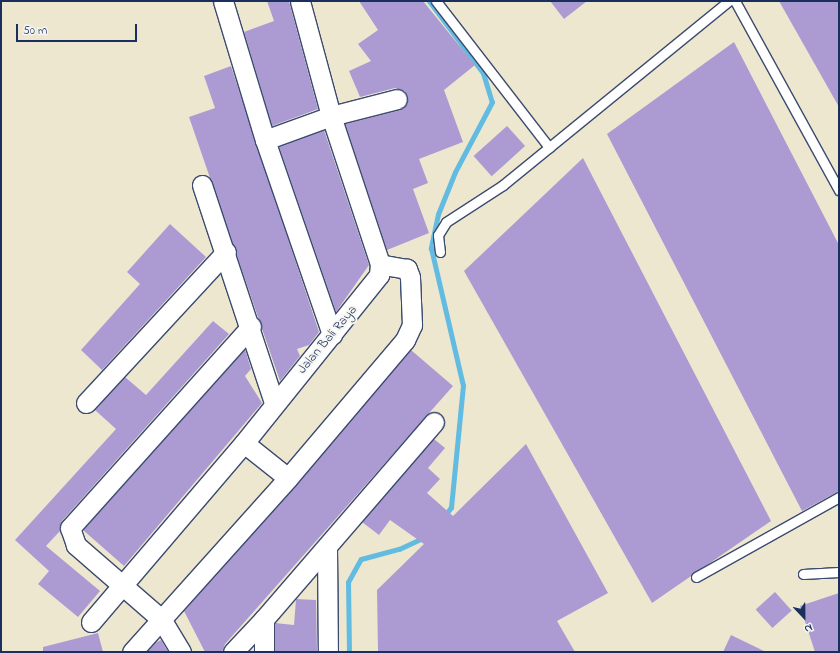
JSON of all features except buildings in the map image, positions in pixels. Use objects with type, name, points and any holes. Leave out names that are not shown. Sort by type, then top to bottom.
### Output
[{"type":"street","points":[[223,1],[265,140],[332,335]]},
{"type":"street","points":[[132,652],[288,478],[405,340],[412,325],[407,269],[380,264],[331,116],[300,1]]},
{"type":"street","points":[[265,140],[331,116],[397,99]]},
{"type":"street","points":[[202,185],[251,326],[274,402]]},
{"type":"street","points":[[86,403],[226,252]]},
{"type":"street","name":"Jalan Bali Raya","points":[[91,622],[244,443],[274,402],[372,288],[380,264]]},
{"type":"street","points":[[182,652],[161,619],[76,545],[70,528],[251,326]]},
{"type":"street","points":[[233,652],[327,547],[434,422]]},
{"type":"street","points":[[244,443],[288,478]]},
{"type":"street","points":[[327,547],[328,652]]},
{"type":"street","points":[[264,619],[264,652]]},
{"type":"lane","points":[[436,1],[549,147]]},
{"type":"lane","points":[[440,252],[438,235],[446,222],[503,185],[729,1]]},
{"type":"lane","points":[[735,1],[839,190]]},
{"type":"lane","points":[[696,577],[839,497]]},
{"type":"lane","points":[[803,574],[839,572]]},
{"type":"waterway","points":[[429,1],[483,73],[492,102],[455,172],[438,214],[431,248],[463,385],[451,507],[444,517]]},
{"type":"waterway","points":[[349,652],[348,582],[361,559],[399,549],[425,537]]}]
